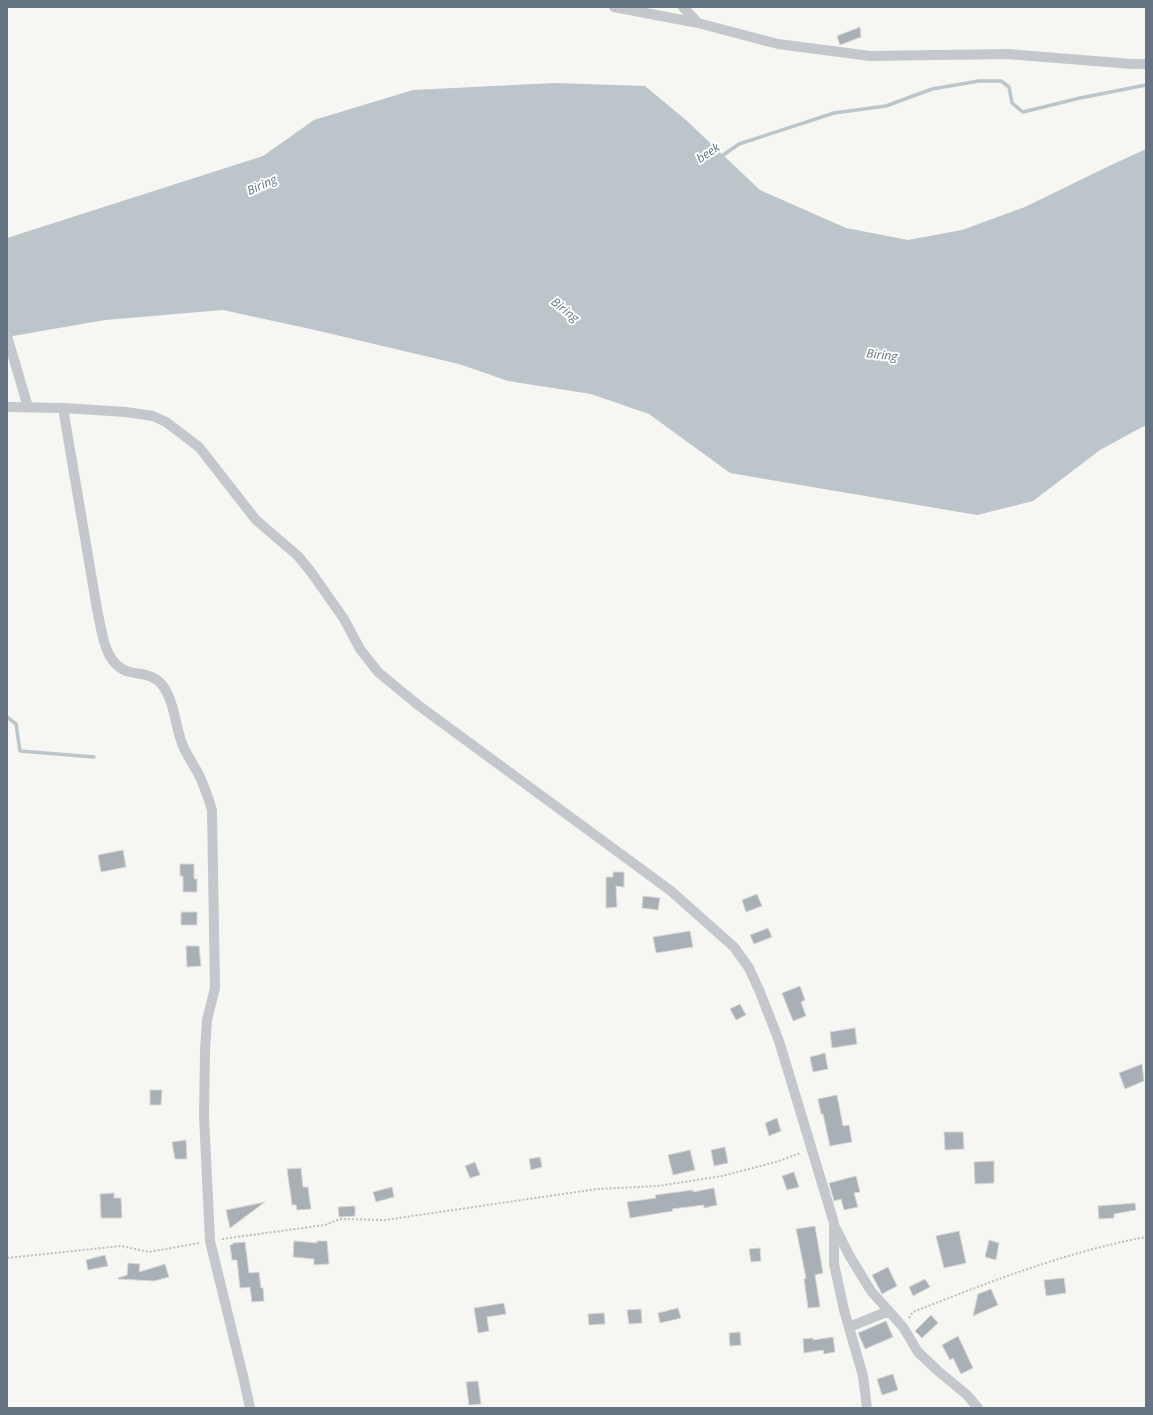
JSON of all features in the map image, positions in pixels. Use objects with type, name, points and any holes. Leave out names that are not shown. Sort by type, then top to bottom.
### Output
[{"type":"street","points":[[614,7],[698,23],[778,44],[870,56],[1007,54],[1146,64]]},
{"type":"street","points":[[683,7],[698,23]]},
{"type":"street","points":[[7,336],[28,407]]},
{"type":"street","points":[[7,407],[63,408],[126,412],[153,416],[166,422],[180,432],[199,447],[256,520],[303,561],[344,619],[360,648],[378,672],[418,705],[671,891],[734,947],[749,968],[777,1034],[834,1223],[849,1255],[872,1291],[903,1327],[918,1352],[967,1395],[978,1408]]},
{"type":"street","points":[[63,408],[97,609],[103,639],[110,658],[119,668],[157,679],[164,687],[170,700],[183,746],[198,774],[212,810],[215,988],[207,1020],[204,1051],[204,1101],[210,1241],[250,1408]]},
{"type":"street","points":[[834,1223],[834,1264],[863,1376],[867,1408]]},
{"type":"street","points":[[849,1326],[889,1311]]},
{"type":"path","points":[[7,1258],[121,1246],[149,1252],[210,1241],[325,1225],[340,1220],[385,1220],[597,1189],[658,1186],[722,1176],[776,1162],[811,1150]]},
{"type":"path","points":[[903,1327],[914,1312],[982,1285],[1074,1255],[1124,1241],[1146,1237]]},
{"type":"water","name":"Biring","points":[[555,83],[645,86],[687,121],[760,190],[846,228],[908,240],[962,230],[1025,207],[1146,149],[1146,425],[1100,450],[1033,501],[977,515],[730,473],[649,414],[591,394],[508,381],[459,364],[223,310],[105,320],[7,337],[7,238],[263,156],[314,120],[413,90]]},
{"type":"building","points":[[860,27],[861,37],[840,45],[837,36]]},
{"type":"building","points":[[123,850],[126,867],[101,872],[98,855]]},
{"type":"building","points":[[180,864],[194,864],[194,879],[197,879],[197,892],[183,892],[183,876],[180,876]]},
{"type":"building","points":[[613,872],[624,872],[624,887],[616,886],[617,907],[606,908],[606,877],[613,877]]},
{"type":"building","points":[[757,894],[762,906],[746,912],[742,900]]},
{"type":"building","points":[[643,896],[660,898],[658,910],[642,908]]},
{"type":"building","points":[[181,912],[197,912],[197,925],[181,925]]},
{"type":"building","points":[[768,928],[772,937],[754,944],[750,935]]},
{"type":"building","points":[[690,931],[693,947],[656,953],[653,937]]},
{"type":"building","points":[[186,946],[199,946],[201,966],[187,967]]},
{"type":"building","points":[[800,986],[805,1000],[801,1002],[806,1016],[793,1021],[782,993]]},
{"type":"building","points":[[740,1004],[746,1015],[736,1020],[730,1009]]},
{"type":"building","points":[[855,1028],[857,1044],[832,1048],[830,1032]]},
{"type":"building","points":[[825,1053],[828,1069],[813,1072],[810,1057]]},
{"type":"building","points":[[1142,1064],[1144,1081],[1125,1089],[1119,1073]]},
{"type":"building","points":[[150,1090],[162,1090],[161,1105],[150,1105]]},
{"type":"building","points":[[837,1095],[843,1126],[849,1125],[852,1142],[830,1146],[818,1099]]},
{"type":"building","points":[[777,1118],[781,1131],[769,1136],[765,1123]]},
{"type":"building","points":[[944,1132],[963,1132],[964,1149],[945,1150]]},
{"type":"building","points":[[186,1140],[187,1159],[175,1159],[172,1142]]},
{"type":"building","points":[[725,1147],[728,1163],[714,1166],[711,1150]]},
{"type":"building","points":[[690,1150],[695,1170],[673,1175],[668,1155]]},
{"type":"building","points":[[540,1157],[542,1167],[531,1170],[529,1159]]},
{"type":"building","points":[[994,1161],[994,1183],[975,1184],[974,1162]]},
{"type":"building","points":[[475,1162],[480,1175],[470,1178],[465,1166]]},
{"type":"building","points":[[301,1168],[303,1187],[308,1187],[311,1209],[297,1210],[296,1205],[292,1205],[287,1169]]},
{"type":"building","points":[[794,1172],[799,1187],[787,1190],[782,1176]]},
{"type":"building","points":[[856,1176],[860,1192],[854,1193],[858,1207],[844,1210],[841,1199],[834,1201],[829,1183]]},
{"type":"building","points":[[392,1187],[394,1197],[376,1202],[373,1192]]},
{"type":"building","points":[[714,1188],[717,1205],[704,1208],[704,1205],[672,1209],[673,1211],[630,1218],[627,1202],[656,1198],[655,1195],[693,1190],[693,1192]]},
{"type":"building","points":[[114,1193],[114,1198],[121,1198],[122,1218],[101,1218],[100,1194]]},
{"type":"building","points":[[265,1202],[230,1228],[226,1210]]},
{"type":"building","points":[[1135,1203],[1136,1210],[1114,1214],[1114,1218],[1099,1219],[1098,1206]]},
{"type":"building","points":[[355,1206],[355,1216],[339,1217],[338,1207]]},
{"type":"building","points":[[815,1226],[823,1273],[815,1275],[820,1307],[808,1308],[804,1279],[806,1278],[796,1229]]},
{"type":"building","points":[[959,1231],[966,1263],[944,1268],[936,1236]]},
{"type":"building","points":[[989,1240],[999,1243],[996,1260],[985,1257]]},
{"type":"building","points":[[294,1241],[317,1243],[317,1241],[327,1241],[329,1264],[314,1265],[314,1259],[293,1257]]},
{"type":"building","points":[[245,1242],[249,1273],[259,1272],[261,1288],[263,1288],[264,1301],[252,1302],[250,1287],[240,1288],[237,1260],[232,1260],[230,1245],[233,1243]]},
{"type":"building","points":[[760,1248],[761,1261],[751,1262],[749,1249]]},
{"type":"building","points":[[105,1255],[108,1266],[88,1270],[86,1260]]},
{"type":"building","points":[[128,1263],[140,1264],[139,1272],[165,1264],[169,1277],[154,1281],[118,1279],[127,1275]]},
{"type":"building","points":[[888,1267],[897,1286],[882,1294],[872,1275]]},
{"type":"building","points":[[1064,1278],[1066,1293],[1046,1296],[1044,1280]]},
{"type":"building","points":[[925,1279],[930,1287],[913,1296],[909,1287]]},
{"type":"building","points":[[991,1289],[998,1305],[973,1316],[978,1294]]},
{"type":"building","points":[[504,1303],[506,1314],[487,1317],[489,1331],[478,1333],[474,1308]]},
{"type":"building","points":[[678,1308],[681,1318],[660,1323],[658,1313]]},
{"type":"building","points":[[641,1309],[642,1323],[629,1324],[627,1310]]},
{"type":"building","points":[[604,1313],[605,1324],[589,1325],[588,1314]]},
{"type":"building","points":[[931,1315],[938,1323],[922,1338],[915,1331]]},
{"type":"building","points":[[886,1321],[893,1337],[865,1349],[858,1333]]},
{"type":"building","points":[[740,1332],[741,1345],[730,1346],[729,1333]]},
{"type":"building","points":[[958,1336],[973,1368],[961,1374],[953,1358],[950,1360],[942,1345]]},
{"type":"building","points":[[833,1337],[835,1352],[824,1354],[823,1350],[804,1353],[803,1339],[813,1338],[813,1340]]},
{"type":"building","points":[[893,1374],[898,1390],[882,1395],[877,1379]]},
{"type":"building","points":[[478,1381],[481,1404],[469,1405],[466,1382]]},
{"type":"waterway","name":"beek","points":[[719,158],[739,144],[834,113],[886,106],[932,89],[979,81],[1001,81],[1009,87],[1012,103],[1023,112],[1080,98],[1146,85]]},
{"type":"waterway","points":[[7,717],[16,724],[20,751],[94,757]]}]
